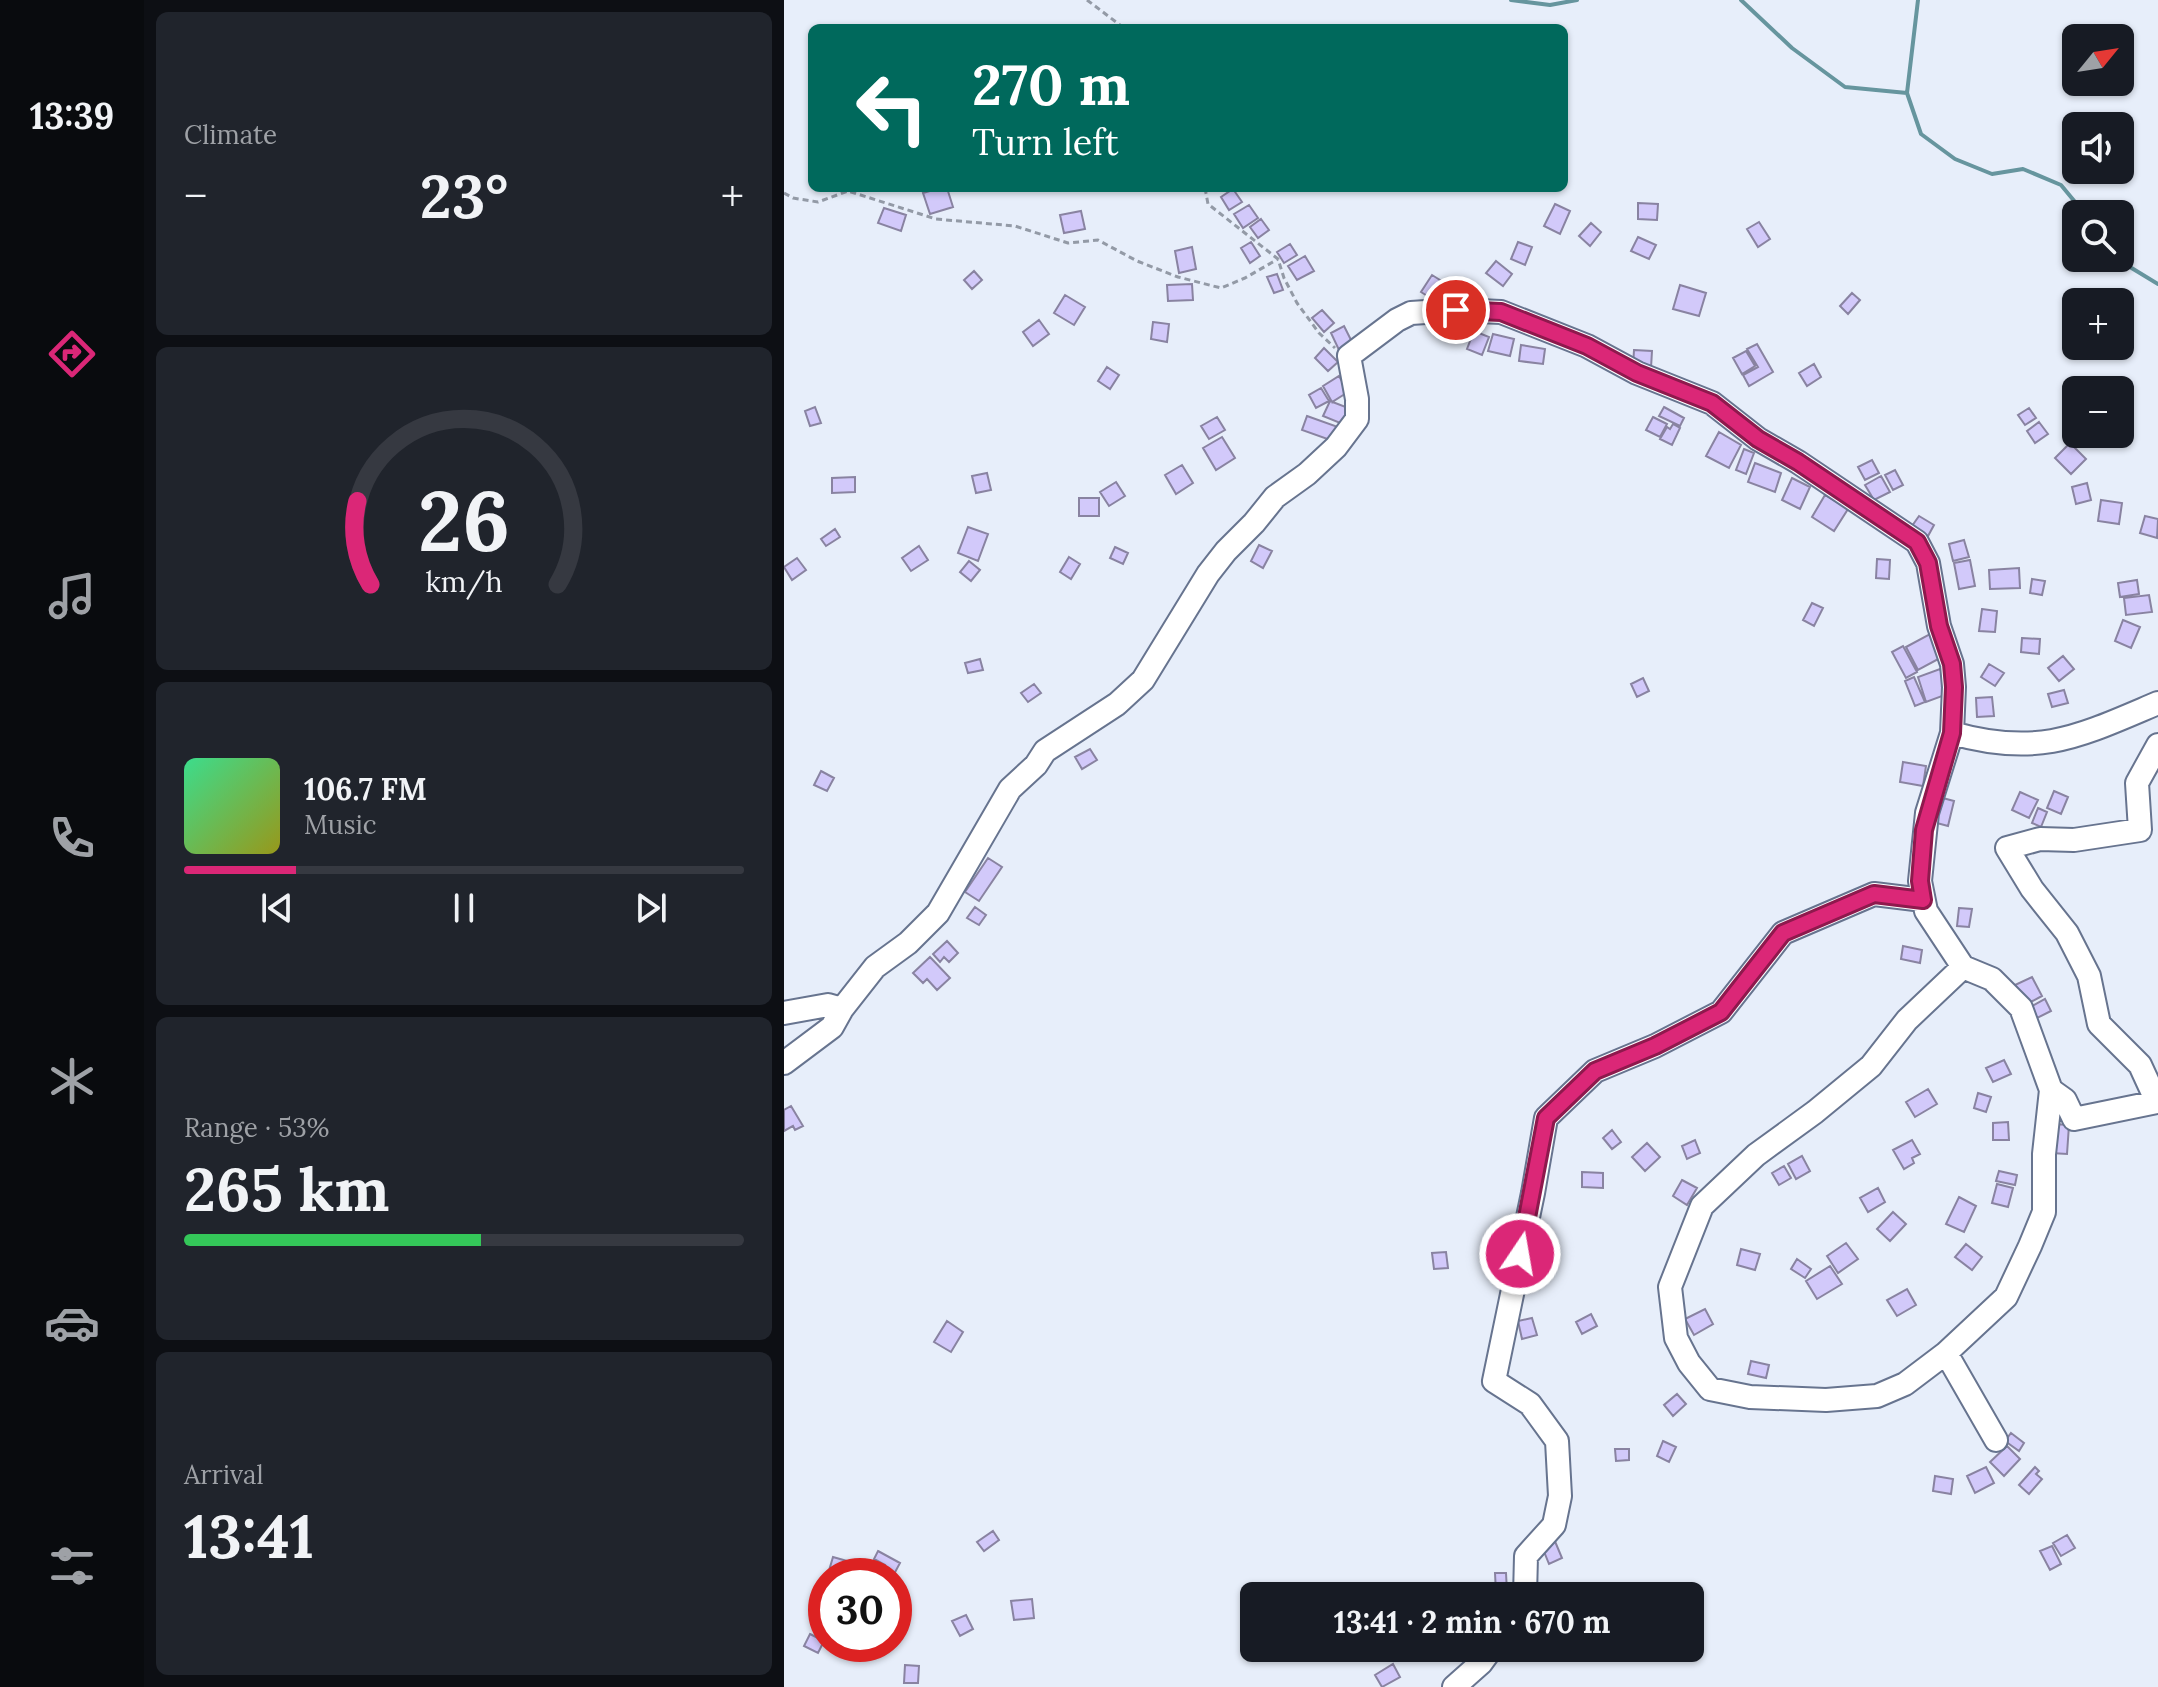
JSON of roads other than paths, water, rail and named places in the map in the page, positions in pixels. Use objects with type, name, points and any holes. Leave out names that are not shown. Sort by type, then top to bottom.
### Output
[{"type":"street","points":[[784,1063],[832,1027],[875,967],[908,943],[938,913],[1003,799],[1017,781],[1036,765],[1045,751],[1117,704],[1143,680],[1208,574],[1226,551],[1275,497],[1307,474],[1336,447],[1357,419],[1357,399],[1349,356],[1411,313],[1444,310],[1496,311],[1587,346],[1624,368],[1718,407],[1758,439],[1798,462],[1920,547],[1928,563],[1939,626],[1952,664],[1952,733],[1924,830],[1920,872],[1923,900],[1935,928],[1963,967],[1992,979],[2021,1008],[2051,1090],[2044,1154],[2044,1212],[2006,1297],[1946,1353],[1905,1384],[1877,1396],[1826,1400],[1750,1397],[1710,1389],[1689,1363],[1676,1338],[1670,1287],[1702,1206],[1756,1155],[1871,1066],[1907,1020],[1963,967]]},
{"type":"street","points":[[1952,733],[2011,743],[2044,744],[2078,737],[2158,703]]},
{"type":"street","points":[[2051,1090],[2065,1100],[2074,1119],[2157,1102],[2140,1065],[2099,1024],[2089,976],[2067,933],[2032,889],[2007,848],[2040,839],[2074,840],[2140,830],[2137,783],[2158,745]]},
{"type":"street","points":[[1525,1582],[1526,1556],[1554,1525],[1560,1496],[1557,1441],[1530,1404],[1494,1381],[1546,1118],[1595,1071],[1655,1046],[1721,1012],[1783,933],[1874,894],[1923,900]]},
{"type":"street","points":[[784,1013],[828,1005],[842,1009]]},
{"type":"street","points":[[1946,1353],[1996,1440]]},
{"type":"street","points":[[1454,1687],[1482,1662]]},
{"type":"waterway","points":[[1511,0],[1550,5],[1577,0]]},
{"type":"waterway","points":[[1741,0],[1792,48],[1845,87],[1907,93]]},
{"type":"waterway","points":[[1918,0],[1907,93],[1921,134],[1955,159],[1992,174],[2023,169],[2061,185],[2073,200]]},
{"type":"waterway","points":[[2134,269],[2158,284]]}]
